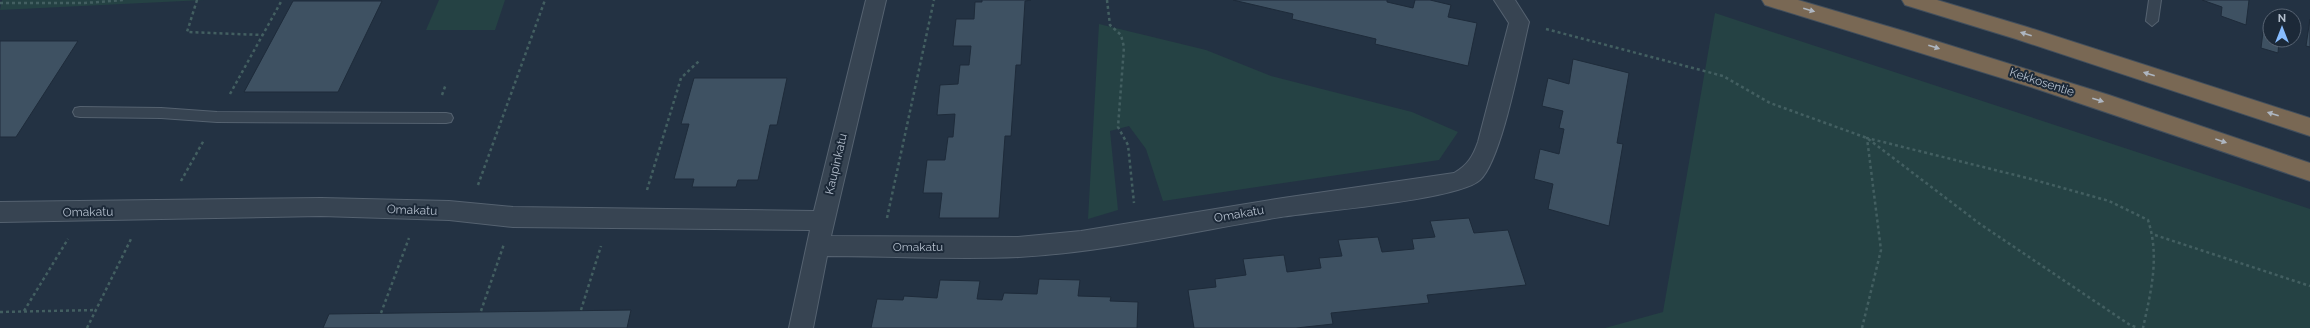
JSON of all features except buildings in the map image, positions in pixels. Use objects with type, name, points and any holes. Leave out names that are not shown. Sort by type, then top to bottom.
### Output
[{"type":"highway","name":"Kekkosentie","points":[[1772,0],[1883,31],[2065,89],[2164,121],[2310,172]]},
{"type":"highway","points":[[1912,0],[2020,32],[2310,127]]},
{"type":"street","name":"Kaupinkatu","points":[[801,328],[823,221],[876,0]]},
{"type":"street","points":[[1504,0],[1519,22]]},
{"type":"street","name":"Omakatu","points":[[818,246],[1018,247],[1081,241],[1283,207],[1458,181],[1472,174],[1481,163],[1489,142],[1519,22]]},
{"type":"street","name":"Omakatu","points":[[0,212],[84,213],[231,207],[420,209],[513,217],[823,221]]},
{"type":"lane","points":[[2152,21],[2155,0]]},
{"type":"lane","points":[[80,112],[161,113],[217,117],[446,118]]},
{"type":"path","points":[[0,3],[85,3],[124,0]]},
{"type":"path","points":[[197,0],[187,32],[262,35]]},
{"type":"path","points":[[468,212],[545,0]]},
{"type":"path","points":[[880,247],[934,0]]},
{"type":"path","points":[[1107,0],[1110,25],[1121,35],[1124,47],[1118,128],[1128,145],[1136,232]]},
{"type":"path","points":[[1519,22],[1723,76],[1770,103],[1867,138],[2031,179],[2109,201],[2148,220],[2154,235],[2156,257],[2143,328]]},
{"type":"path","points":[[646,192],[681,78],[699,61]]},
{"type":"path","points":[[1862,328],[1881,250],[1867,138]]},
{"type":"path","points":[[1867,138],[1980,224],[2130,325],[2138,328]]},
{"type":"path","points":[[381,313],[420,209]]},
{"type":"path","points":[[86,328],[146,210]]},
{"type":"path","points":[[24,311],[84,213]]},
{"type":"path","points":[[481,311],[513,217]]},
{"type":"path","points":[[581,310],[609,218]]},
{"type":"path","points":[[2154,235],[2310,286]]},
{"type":"path","points":[[0,312],[96,310]]},
{"type":"green space","points":[[2,0],[204,0],[0,10]]},
{"type":"green space","points":[[439,0],[505,0],[495,30],[426,30]]},
{"type":"green space","points":[[1715,13],[2310,209],[2310,328],[1605,328],[1663,312]]},
{"type":"green space","points":[[1099,24],[1206,50],[1271,76],[1412,112],[1458,132],[1439,160],[1163,201],[1146,149],[1129,126],[1110,131],[1118,210],[1088,219]]}]
